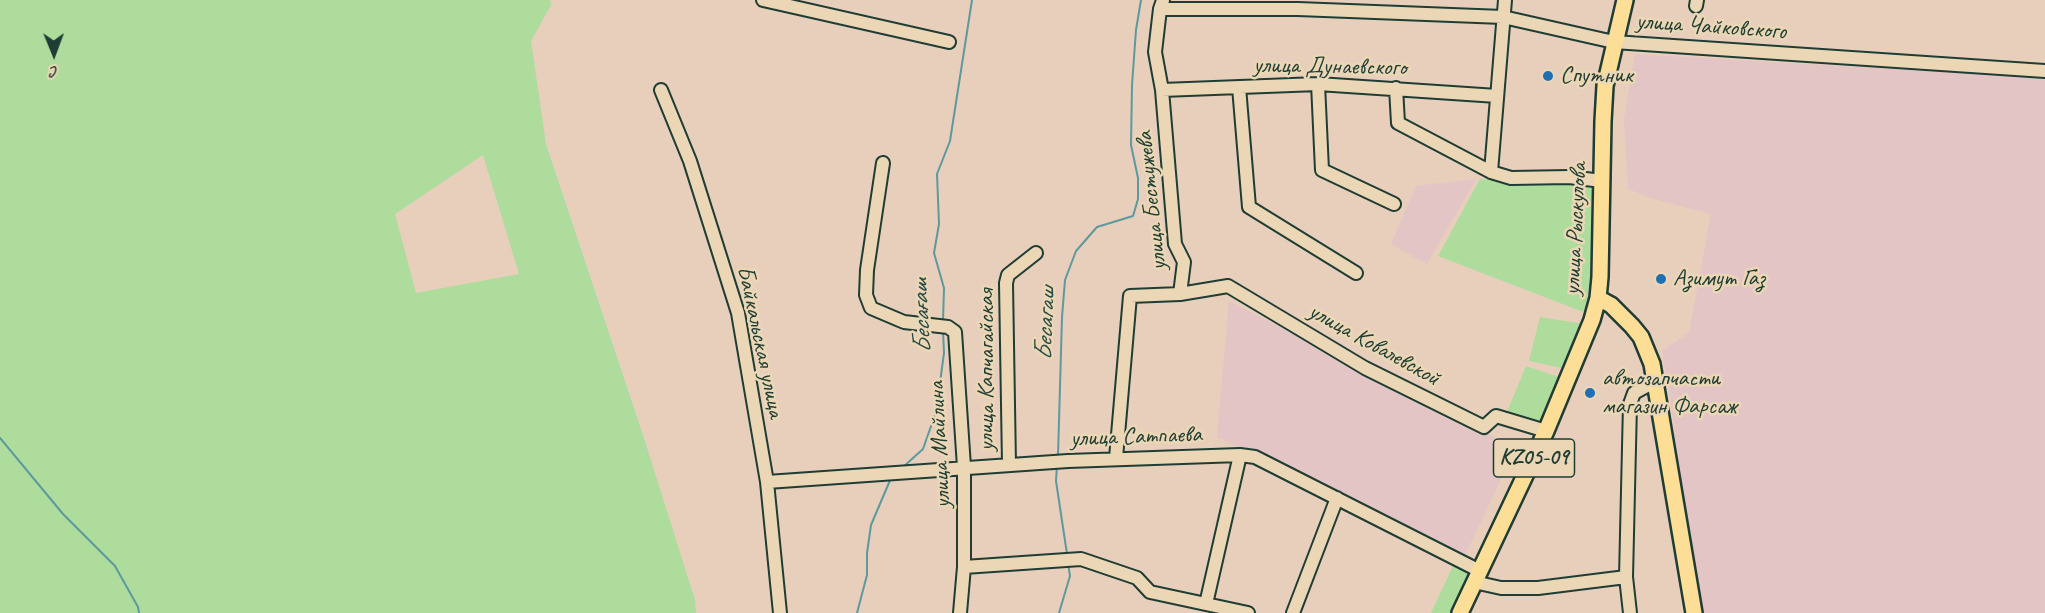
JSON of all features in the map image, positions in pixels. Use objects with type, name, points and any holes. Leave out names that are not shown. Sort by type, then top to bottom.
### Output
[{"type":"main road","name":"улица Рыскулова","points":[[1460,613],[1546,431],[1592,321],[1600,277],[1605,86],[1624,0]]},
{"type":"main road","points":[[1598,298],[1611,305],[1641,337],[1652,364],[1694,613]]},
{"type":"street","points":[[763,0],[949,42]]},
{"type":"street","points":[[1491,172],[1505,0]]},
{"type":"street","name":"улица Чайковского","points":[[1162,4],[1503,18],[1614,42],[2045,71]]},
{"type":"street","name":"улица Бестужева","points":[[1116,458],[1130,296],[1180,294],[1184,262],[1175,244],[1162,90],[1155,52],[1162,4]]},
{"type":"street","points":[[1318,84],[1322,170],[1394,204]]},
{"type":"street","name":"улица Дунаевского","points":[[1162,90],[1318,84],[1497,96]]},
{"type":"street","points":[[1239,87],[1249,207],[1356,273]]},
{"type":"street","points":[[1396,88],[1398,123],[1491,172],[1511,178],[1569,177],[1602,181]]},
{"type":"street","name":"Байкальская улица","points":[[661,90],[690,160],[738,312],[767,482],[780,613]]},
{"type":"street","name":"улица Майлина","points":[[883,163],[867,270],[866,295],[871,308],[904,322],[948,327],[955,332],[964,467],[964,567],[960,613]]},
{"type":"street","name":"улица Капчагайская","points":[[1009,465],[1006,283],[1008,275],[1036,253]]},
{"type":"street","name":"улица Ковалевской","points":[[1180,294],[1228,286],[1365,369],[1484,427],[1496,416],[1546,431]]},
{"type":"street","points":[[1630,613],[1626,577],[1630,404],[1634,393],[1654,382]]},
{"type":"street","points":[[1206,604],[1240,455]]},
{"type":"street","name":"улица Сатпаева","points":[[767,482],[878,472],[1045,462],[1240,455],[1255,457],[1337,498],[1477,577],[1501,588],[1538,588],[1626,577]]},
{"type":"street","points":[[1293,613],[1337,498]]},
{"type":"street","points":[[964,567],[1081,559],[1137,578],[1150,592],[1248,613]]},
{"type":"shaded area","points":[[1635,54],[2045,78],[2045,613],[1692,613],[1672,408],[1662,351],[1689,333],[1711,214],[1654,199],[1628,189],[1624,120]]},
{"type":"shaded area","points":[[1476,179],[1427,264],[1391,244],[1416,186]]},
{"type":"shaded area","points":[[1229,301],[1516,448],[1465,555],[1217,437]]},
{"type":"green space","points":[[0,0],[550,0],[551,5],[531,41],[546,144],[643,435],[695,600],[696,613],[0,613]],"holes":[[[483,155],[519,274],[416,293],[395,214]]]},
{"type":"green space","points":[[1480,179],[1600,186],[1586,313],[1438,256]]},
{"type":"green space","points":[[1540,317],[1585,324],[1566,369],[1529,361]]},
{"type":"green space","points":[[1526,366],[1562,378],[1541,422],[1507,412]]},
{"type":"green space","points":[[1453,566],[1470,574],[1452,613],[1431,613]]},
{"type":"waterway","name":"Бесағаш","points":[[943,321],[944,288],[934,253],[939,224],[937,174],[950,141],[972,0]]},
{"type":"waterway","name":"Бесагаш","points":[[1058,456],[1065,280],[1076,251],[1097,227],[1133,216],[1138,199],[1138,178],[1131,145],[1132,85],[1136,30],[1141,0]]},
{"type":"waterway","name":"Бесағаш","points":[[902,468],[923,449],[936,412],[944,353],[943,330]]},
{"type":"waterway","points":[[0,438],[63,514],[115,566],[138,607],[139,613]]},
{"type":"waterway","name":"Бесагаш","points":[[1057,465],[1056,481],[1067,554]]},
{"type":"waterway","name":"Бесағаш","points":[[857,613],[867,575],[871,525],[891,478]]},
{"type":"waterway","name":"Бесагаш","points":[[1059,613],[1070,576],[1068,563]]},
{"type":"place","name":"Спутник","points":[[1548,76]]},
{"type":"place","name":"Азимут Газ","points":[[1661,279]]},
{"type":"place","name":"автозапчасти магазин Фарсаж","points":[[1590,393]]}]
